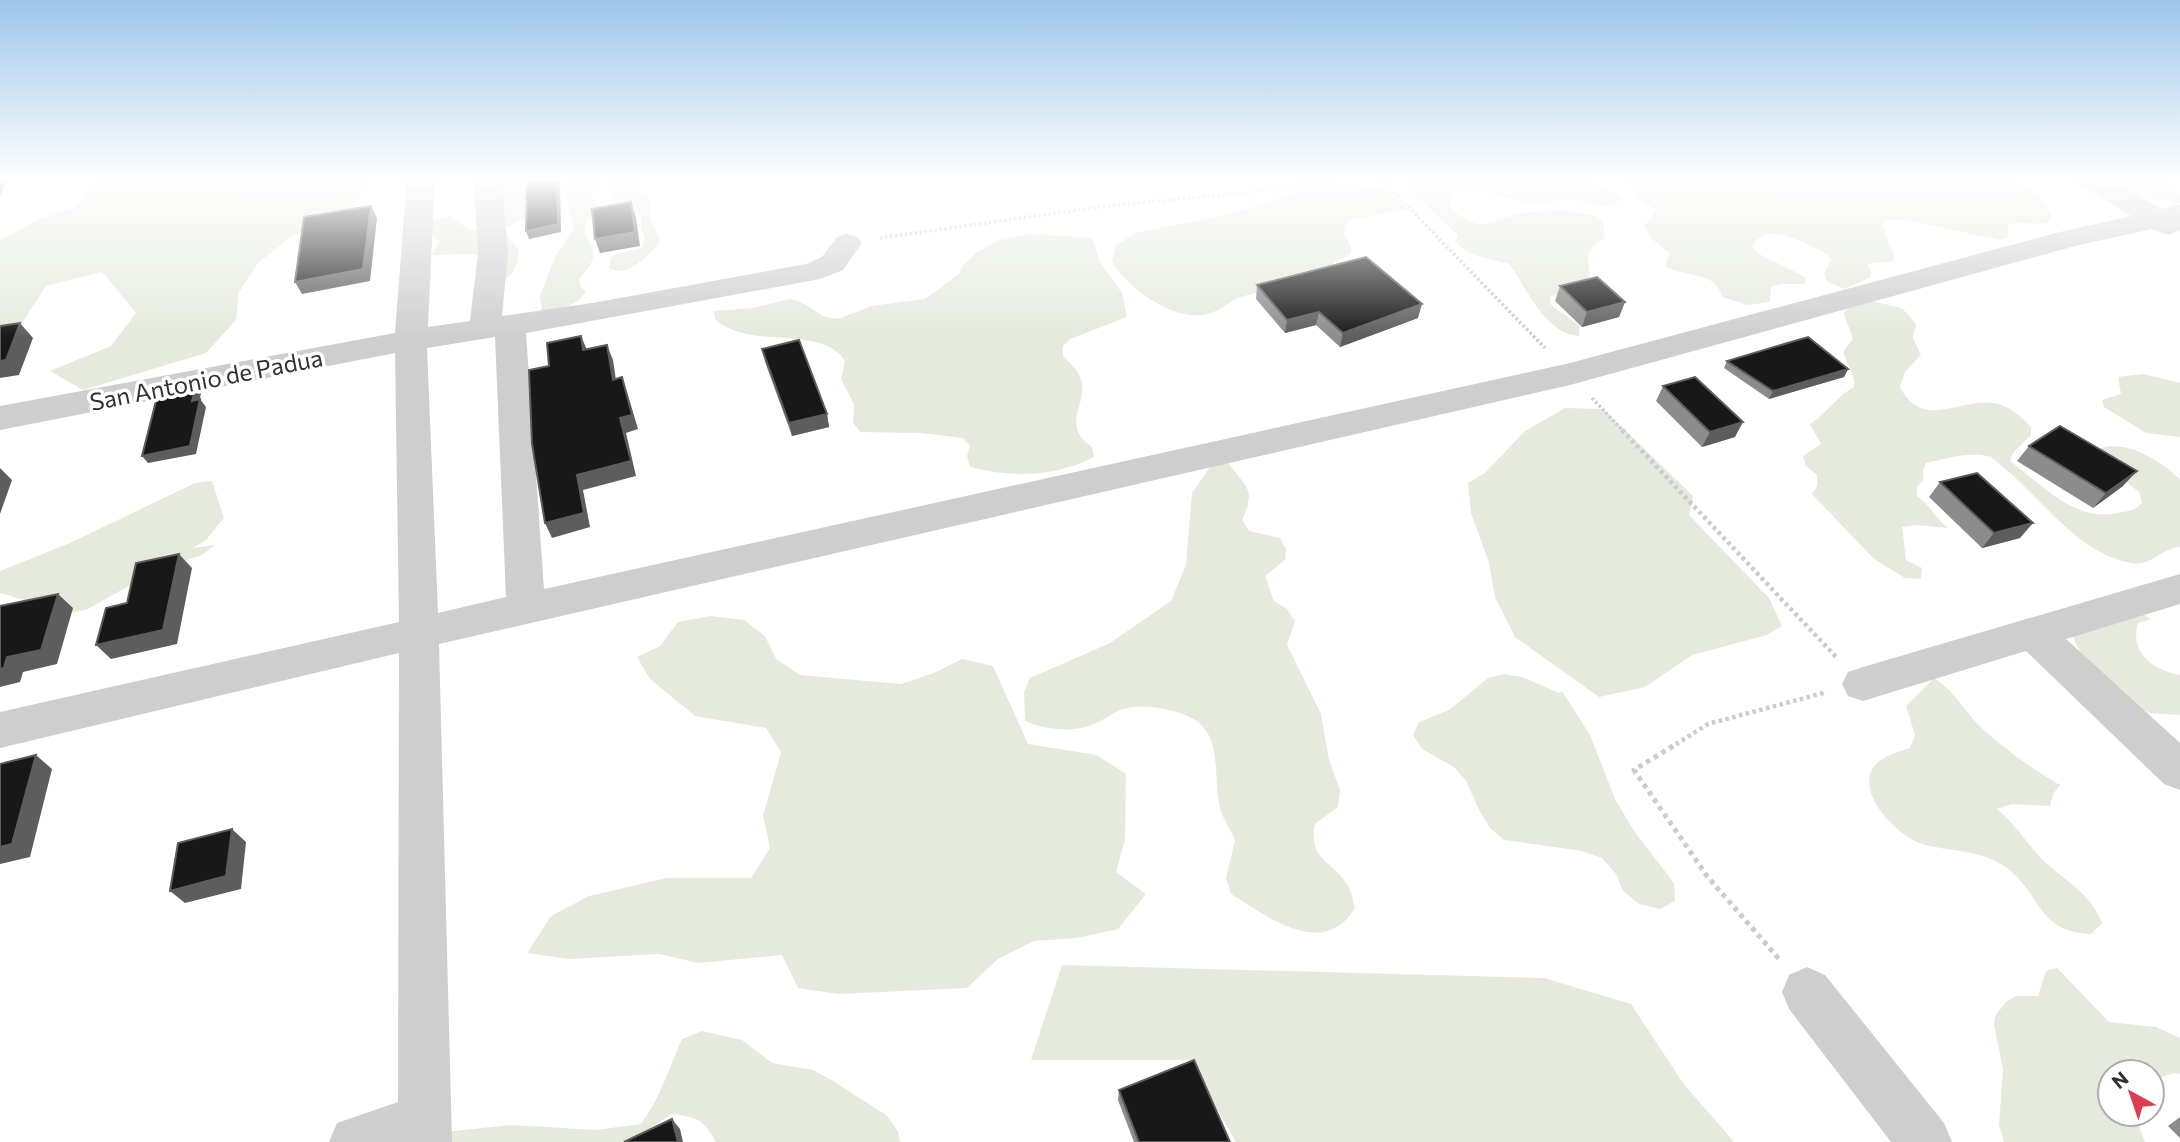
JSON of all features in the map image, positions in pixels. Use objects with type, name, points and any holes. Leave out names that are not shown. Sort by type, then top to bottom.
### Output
[{"type":"street","points":[[356,1142],[424,1131],[419,633],[411,340],[418,231]]},
{"type":"street","points":[[492,231],[497,328],[526,608]]},
{"type":"street","points":[[0,730],[526,608],[1570,374],[2070,238],[2113,231]]},
{"type":"street","name":"San Antonio de Padua","points":[[0,418],[411,340],[592,313],[809,273],[827,268],[838,260],[847,243]]},
{"type":"street","points":[[1863,684],[2180,589]]},
{"type":"street","points":[[2034,634],[2180,771]]},
{"type":"street","points":[[1807,992],[1925,1142]]},
{"type":"path","points":[[847,243],[929,231]]},
{"type":"path","points":[[1432,231],[1863,684]]},
{"type":"path","points":[[1807,992],[1707,876],[1634,770],[1708,724],[1784,702],[1863,684]]},
{"type":"shaded area","points":[[17,231],[302,231],[292,236],[258,263],[239,292],[236,320],[206,353],[83,390],[50,371],[111,346],[136,313],[102,272],[46,286],[21,324],[0,329],[0,240]]},
{"type":"shaded area","points":[[426,231],[481,231],[504,234],[519,250],[516,266],[508,278],[498,283],[480,256],[432,255],[439,241],[434,236],[425,234]]},
{"type":"shaded area","points":[[572,231],[585,231],[593,253],[588,268],[579,279],[580,286],[586,292],[572,304],[542,311],[540,296],[555,257]]},
{"type":"shaded area","points":[[642,231],[656,231],[660,240],[640,262],[623,271],[609,268],[612,256],[641,248],[645,238]]},
{"type":"shaded area","points":[[1345,231],[1351,254],[1334,262],[1332,269],[1240,297],[1211,313],[1184,314],[1141,293],[1119,272],[1112,261],[1116,246],[1135,233]]},
{"type":"shaded area","points":[[1454,231],[1604,231],[1605,237],[1589,251],[1589,283],[1550,297],[1551,305],[1579,325],[1579,336],[1566,333],[1546,318],[1509,264],[1468,251],[1456,242],[1458,235]]},
{"type":"shaded area","points":[[1647,231],[1885,231],[1895,259],[1867,265],[1871,272],[1869,278],[1844,289],[1826,281],[1824,274],[1831,261],[1827,254],[1787,236],[1766,235],[1758,239],[1752,247],[1759,254],[1805,277],[1805,284],[1780,284],[1771,287],[1770,302],[1747,305],[1722,297],[1719,288],[1707,278],[1665,266],[1670,253],[1653,240]]},
{"type":"shaded area","points":[[1959,231],[2008,231],[2008,237],[2000,240]]},
{"type":"shaded area","points":[[1032,234],[1092,238],[1100,262],[1122,293],[1127,317],[1070,339],[1063,346],[1063,356],[1077,371],[1082,386],[1077,430],[1092,447],[1094,457],[1064,469],[1033,474],[986,471],[970,467],[967,456],[970,446],[963,438],[921,433],[860,432],[853,423],[854,404],[841,379],[845,361],[834,350],[820,343],[746,334],[715,319],[714,311],[753,308],[790,299],[801,302],[825,317],[838,319],[872,306],[925,299],[959,274],[962,266],[976,253],[996,241]]},
{"type":"shaded area","points":[[1867,300],[1902,308],[1916,324],[1913,338],[1921,355],[1905,372],[1900,387],[1909,400],[1919,407],[1931,410],[1994,403],[2014,412],[2031,427],[2031,435],[2013,453],[2010,461],[2073,507],[2102,514],[2128,511],[2142,503],[2139,492],[2090,453],[2102,448],[2114,446],[2138,451],[2171,471],[2180,479],[2180,547],[2138,564],[2112,558],[2065,527],[1995,460],[1975,455],[1926,463],[1923,480],[1917,487],[1917,496],[1948,528],[1915,525],[1902,527],[1906,560],[1922,568],[1921,579],[1905,578],[1874,559],[1812,494],[1817,486],[1817,475],[1806,466],[1803,456],[1821,444],[1810,424],[1854,387],[1854,379],[1843,352],[1853,339],[1844,314],[1848,307]]},
{"type":"shaded area","points":[[2143,374],[2180,383],[2180,437],[2146,433],[2104,407],[2102,400],[2121,394],[2118,377]]},
{"type":"shaded area","points":[[1565,408],[1603,409],[1693,496],[1689,515],[1769,598],[1782,626],[1767,635],[1692,655],[1645,687],[1599,697],[1515,637],[1495,597],[1489,563],[1471,513],[1468,483],[1485,473],[1525,431]]},
{"type":"shaded area","points":[[1227,461],[1249,494],[1242,520],[1249,531],[1280,538],[1286,549],[1285,560],[1265,576],[1274,601],[1287,609],[1295,621],[1287,645],[1321,714],[1329,760],[1340,790],[1338,807],[1315,824],[1315,846],[1348,886],[1355,908],[1342,923],[1327,931],[1295,929],[1261,913],[1231,894],[1226,878],[1235,841],[1220,807],[1212,745],[1204,728],[1197,722],[1179,713],[1146,707],[1123,709],[1094,724],[1077,729],[1042,727],[1025,721],[1024,692],[1030,678],[1110,643],[1171,601],[1186,565],[1192,493],[1213,463]]},
{"type":"shaded area","points":[[212,481],[224,518],[206,540],[193,548],[215,545],[202,555],[157,570],[88,609],[70,613],[0,593],[0,571],[70,543],[195,483]]},
{"type":"shaded area","points":[[2135,609],[2151,619],[2138,623],[2136,634],[2140,651],[2152,664],[2180,675],[2180,715],[2150,713],[2130,704],[2081,654],[2068,626]]},
{"type":"shaded area","points":[[711,616],[744,620],[765,636],[776,659],[800,675],[901,684],[934,673],[962,659],[993,666],[1028,744],[1097,755],[1126,774],[1125,839],[1116,872],[1146,894],[1118,929],[1077,938],[1034,941],[998,959],[967,988],[838,994],[798,988],[782,955],[698,963],[659,954],[569,959],[527,953],[551,916],[589,896],[667,878],[751,878],[770,848],[763,816],[781,752],[766,728],[695,716],[650,679],[637,657],[660,646],[678,622]]},
{"type":"shaded area","points":[[1504,674],[1522,677],[1559,693],[1562,691],[1590,735],[1615,799],[1634,831],[1674,883],[1675,901],[1660,909],[1639,904],[1623,891],[1616,874],[1602,858],[1582,851],[1504,840],[1490,828],[1466,781],[1454,767],[1422,749],[1413,735],[1419,722],[1449,710],[1488,678]]},
{"type":"shaded area","points":[[1934,678],[1995,740],[2030,766],[2061,784],[2053,794],[2050,806],[2012,804],[1997,809],[2047,864],[2089,901],[2102,923],[2091,934],[2073,932],[2059,926],[2004,866],[1985,857],[1922,844],[1897,829],[1876,805],[1870,788],[1871,771],[1880,760],[1910,748],[1915,735],[1906,706]]},
{"type":"shaded area","points":[[1062,965],[1544,978],[1631,1004],[1683,1083],[1734,1142],[1236,1142],[1189,1060],[1031,1060]]},
{"type":"shaded area","points":[[2057,968],[2109,1022],[2156,1027],[2180,1038],[2180,1074],[2166,1076],[2166,1058],[2096,1058],[2096,1128],[2140,1128],[2145,1142],[2004,1142],[1999,1125],[2003,1069],[1994,1025],[1995,1016],[2006,1002],[2016,996],[2038,996],[2046,971]]},
{"type":"shaded area","points":[[702,1031],[742,1040],[772,1063],[813,1070],[833,1081],[886,1115],[898,1131],[900,1142],[716,1142],[698,1120],[671,1114],[631,1142],[441,1142],[445,1132],[511,1125],[596,1130],[641,1124],[659,1094],[682,1039]]},
{"type":"building","points":[[302,231],[368,231],[363,269],[295,282]]},
{"type":"building","points":[[594,231],[635,231],[635,232],[595,239]]},
{"type":"building","points":[[1366,257],[1422,304],[1343,333],[1319,312],[1287,320],[1257,285]]},
{"type":"building","points":[[1597,277],[1625,302],[1587,312],[1560,286]]},
{"type":"building","points":[[20,323],[6,360],[0,361],[0,326]]},
{"type":"building","points":[[581,336],[583,350],[607,345],[613,380],[622,377],[632,415],[620,418],[631,461],[577,475],[584,513],[545,523],[532,444],[529,370],[549,366],[547,343]]},
{"type":"building","points":[[1808,337],[1848,369],[1773,391],[1727,361]]},
{"type":"building","points":[[799,340],[827,414],[789,423],[762,349]]},
{"type":"building","points":[[1695,377],[1743,422],[1710,432],[1663,386]]},
{"type":"building","points":[[196,386],[192,401],[200,399],[190,446],[142,456],[158,393]]},
{"type":"building","points":[[2060,426],[2137,471],[2106,493],[2029,446]]},
{"type":"building","points":[[1977,473],[2033,523],[1994,533],[1940,482]]},
{"type":"building","points":[[179,554],[163,630],[96,645],[106,608],[127,603],[136,563]]},
{"type":"building","points":[[58,594],[41,650],[7,657],[4,668],[0,669],[0,606]]},
{"type":"building","points":[[36,755],[12,844],[0,847],[0,764]]},
{"type":"building","points":[[232,829],[226,876],[170,891],[178,843]]},
{"type":"building","points":[[1194,1060],[1230,1142],[1139,1142],[1119,1090]]},
{"type":"building","points":[[672,1119],[678,1142],[624,1142]]}]
